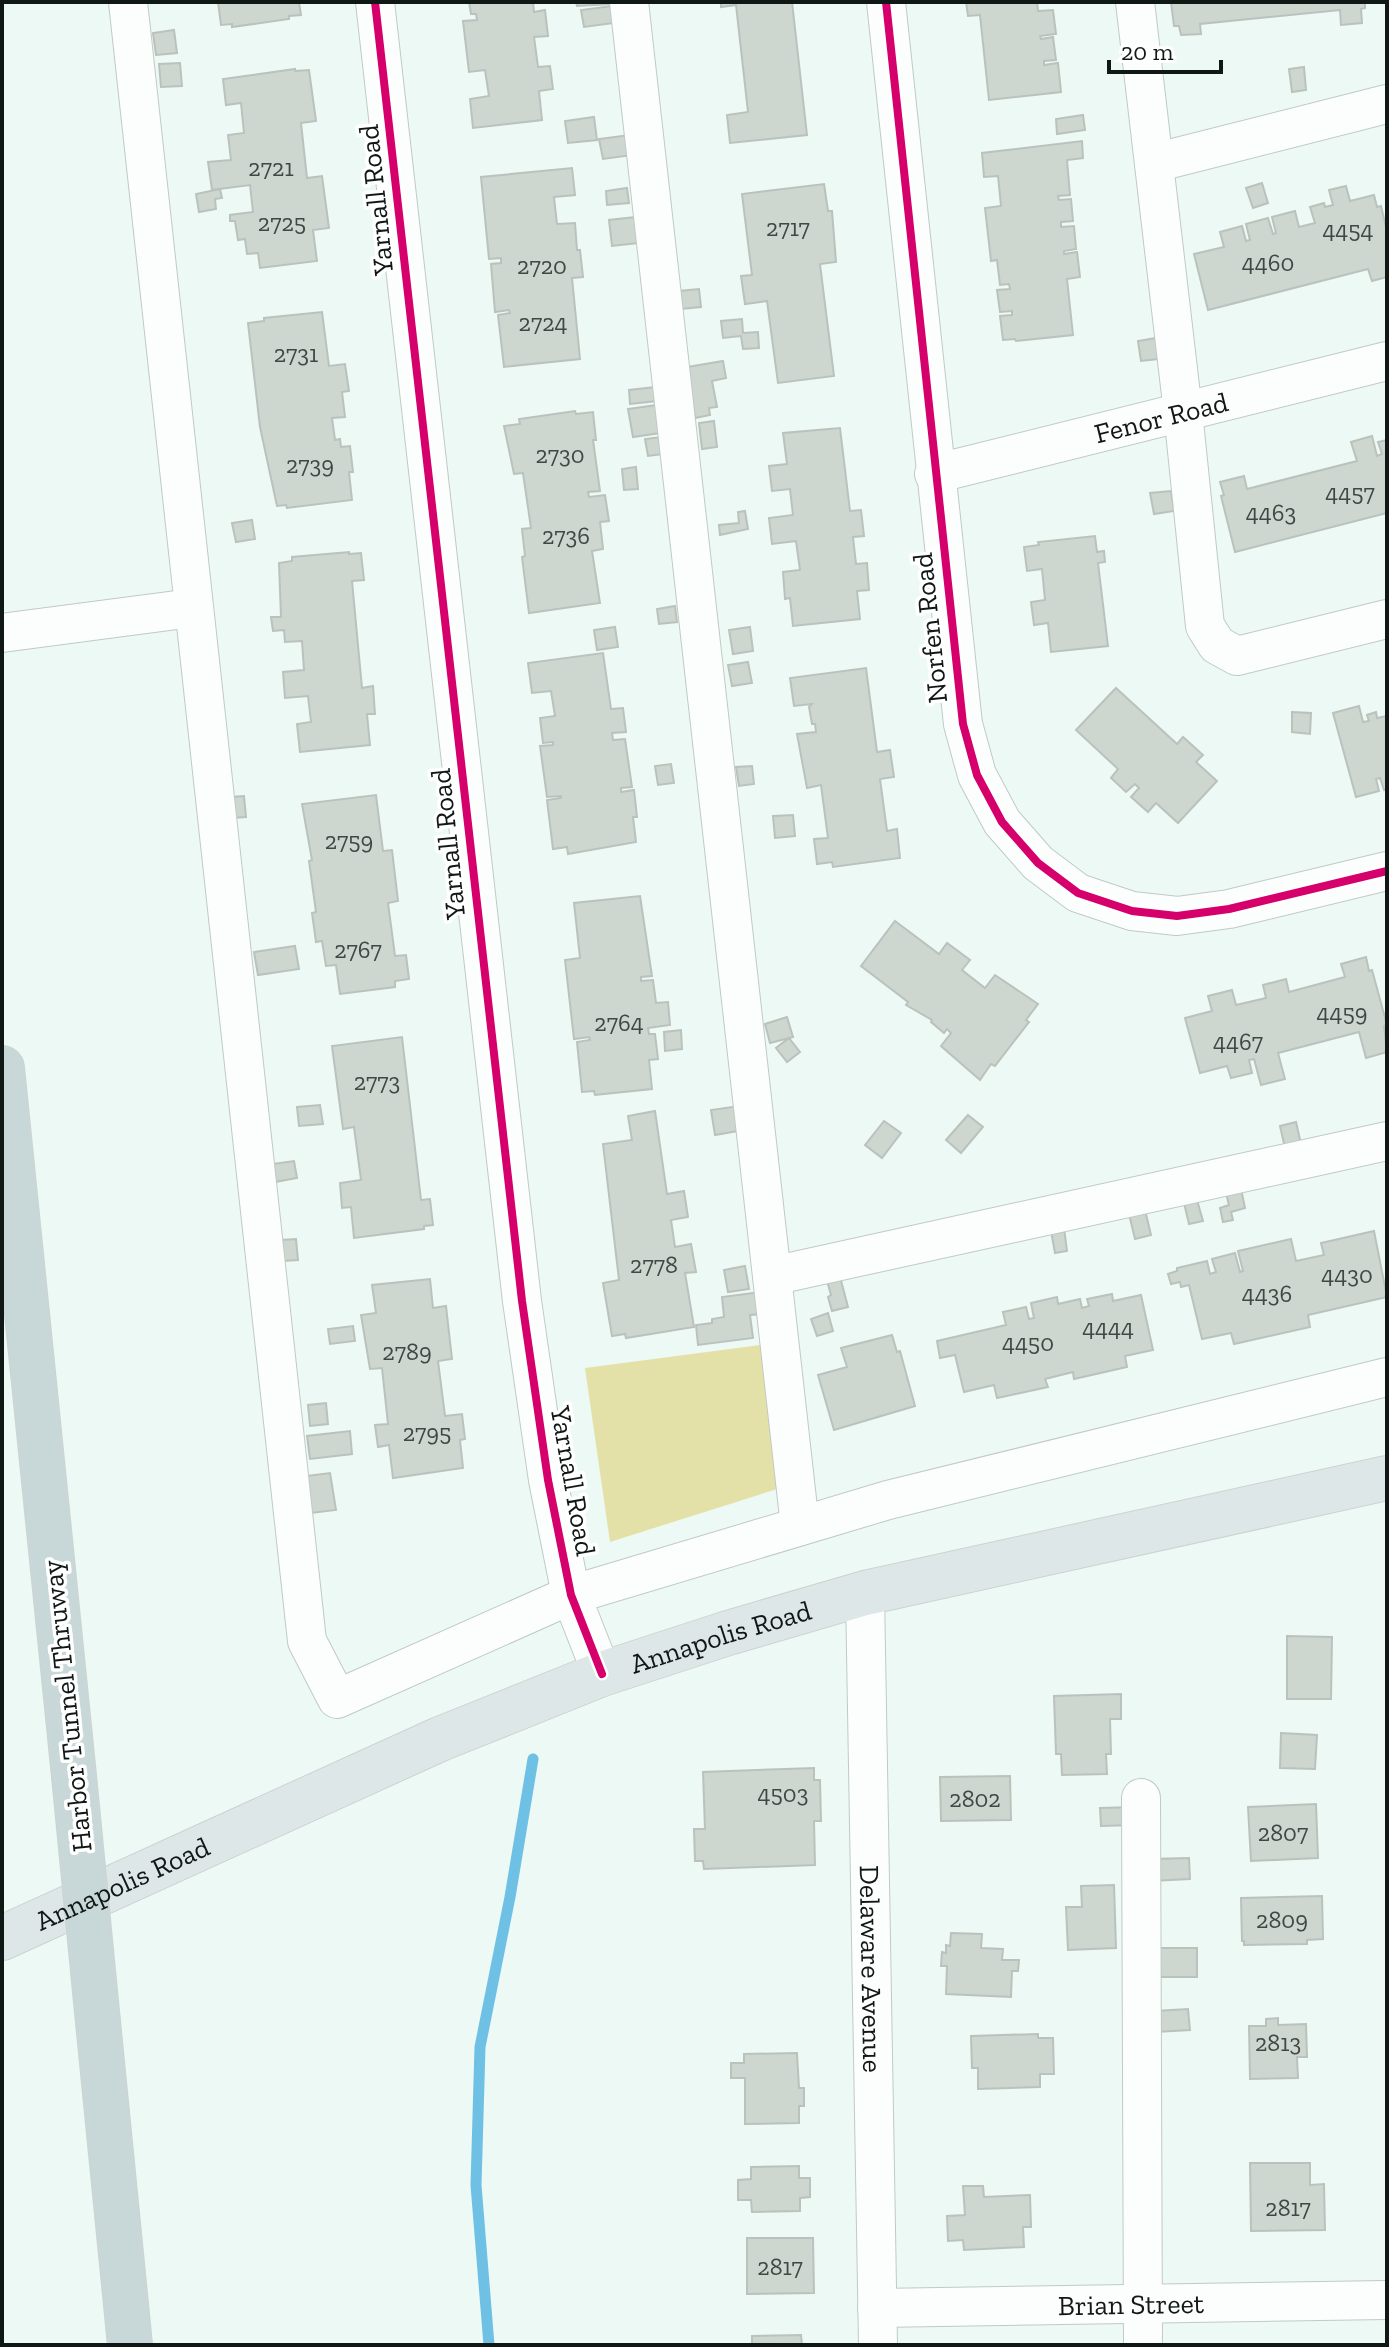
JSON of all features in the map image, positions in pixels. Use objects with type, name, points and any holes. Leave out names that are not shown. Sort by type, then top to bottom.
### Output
[{"type":"highway","name":"Harbor Tunnel Thruway","points":[[2,1068],[130,2345]]},
{"type":"main road","name":"Annapolis Road","points":[[2,1938],[440,1739],[602,1674],[865,1593],[1387,1478]]},
{"type":"street","points":[[128,2],[307,1641],[337,1699],[571,1595],[888,1500],[1387,1377]]},
{"type":"street","name":"Yarnall Road","points":[[375,2],[522,1301],[548,1480],[571,1595],[602,1674]]},
{"type":"street","points":[[629,2],[800,1526]]},
{"type":"street","name":"Norfen Road","points":[[886,2],[963,724],[977,775],[1002,822],[1038,863],[1078,893],[1132,911],[1177,916],[1229,909],[1387,871]]},
{"type":"street","points":[[1135,2],[1205,626],[1217,645],[1237,656],[1387,619]]},
{"type":"street","points":[[1154,163],[1387,104]]},
{"type":"street","name":"Fenor Road","points":[[934,474],[1387,361]]},
{"type":"street","points":[[2,633],[192,608]]},
{"type":"street","points":[[772,1276],[1387,1141]]},
{"type":"street","name":"Delaware Avenue","points":[[865,1593],[878,2345]]},
{"type":"street","points":[[1141,1798],[1143,2345]]},
{"type":"street","name":"Brian Street","points":[[877,2308],[1387,2300]]},
{"type":"shaded area","points":[[768,1344],[777,1489],[610,1542],[585,1368]]},
{"type":"building","points":[[218,2],[299,2],[301,15],[232,27],[232,24],[221,25]]},
{"type":"building","points":[[469,2],[533,2],[534,12],[545,10],[548,36],[534,37],[538,67],[550,66],[553,89],[539,91],[542,120],[473,128],[470,99],[489,96],[485,70],[469,72],[463,21],[477,20],[476,14],[471,14]]},
{"type":"building","points":[[576,2],[610,2],[611,4],[577,6]]},
{"type":"building","points":[[721,2],[792,2],[807,135],[730,143],[727,115],[748,112],[736,5],[721,7]]},
{"type":"building","points":[[966,2],[1037,2],[1038,11],[1053,10],[1056,34],[1040,36],[1041,39],[1053,37],[1056,60],[1044,61],[1044,65],[1058,63],[1061,92],[989,100],[980,15],[968,16]]},
{"type":"building","points":[[1171,2],[1365,2],[1365,8],[1361,9],[1362,23],[1341,25],[1340,10],[1200,24],[1201,34],[1181,35],[1179,26],[1174,26]]},
{"type":"building","points":[[612,6],[614,23],[584,27],[581,10]]},
{"type":"building","points":[[174,30],[177,53],[156,55],[153,33]]},
{"type":"building","points":[[180,63],[182,86],[161,87],[159,64]]},
{"type":"building","points":[[1304,67],[1306,90],[1292,92],[1289,69]]},
{"type":"building","points":[[295,69],[309,70],[316,121],[301,123],[307,178],[322,176],[329,228],[313,230],[317,261],[260,268],[258,253],[247,254],[245,239],[238,240],[235,221],[230,221],[230,215],[253,212],[250,185],[212,190],[208,162],[231,160],[228,135],[244,133],[241,103],[226,105],[223,79]]},
{"type":"building","points":[[1083,115],[1085,130],[1057,134],[1056,119]]},
{"type":"building","points":[[594,117],[597,140],[568,143],[565,121]]},
{"type":"building","points":[[629,135],[633,155],[603,159],[599,139]]},
{"type":"building","points":[[1082,141],[1083,158],[1067,160],[1070,195],[1058,196],[1059,200],[1071,199],[1073,221],[1061,222],[1061,227],[1074,226],[1076,249],[1064,251],[1064,254],[1077,252],[1080,277],[1067,279],[1073,335],[1003,340],[1000,316],[1012,315],[1012,311],[1000,312],[997,290],[1010,289],[1009,284],[1000,285],[997,260],[991,261],[985,208],[1001,206],[998,176],[984,177],[982,153]]},
{"type":"building","points":[[572,168],[575,195],[554,197],[557,224],[575,223],[577,250],[580,250],[583,277],[572,278],[580,359],[504,367],[498,315],[510,313],[509,310],[495,312],[491,264],[501,263],[501,258],[489,259],[481,177]]},
{"type":"building","points":[[1262,183],[1268,203],[1253,208],[1246,188]]},
{"type":"building","points":[[824,184],[828,211],[832,211],[836,262],[820,264],[834,376],[778,383],[767,301],[745,304],[741,276],[752,275],[742,194]]},
{"type":"building","points":[[1346,186],[1350,201],[1374,195],[1377,207],[1381,206],[1387,231],[1387,277],[1372,281],[1368,269],[1208,310],[1194,254],[1224,247],[1220,232],[1242,226],[1246,241],[1250,240],[1246,224],[1268,218],[1273,234],[1276,233],[1272,217],[1295,211],[1299,227],[1315,223],[1310,207],[1324,203],[1325,207],[1333,205],[1329,190]]},
{"type":"building","points":[[627,188],[629,203],[607,205],[606,191]]},
{"type":"building","points":[[220,189],[222,198],[215,199],[216,209],[199,212],[196,194]]},
{"type":"building","points":[[644,216],[647,242],[612,246],[609,220]]},
{"type":"building","points":[[699,289],[701,307],[681,309],[679,291]]},
{"type":"building","points":[[322,312],[329,366],[345,364],[349,391],[342,392],[345,417],[332,418],[335,440],[340,439],[341,447],[350,446],[352,500],[287,508],[286,505],[277,506],[260,427],[248,323],[264,321],[264,318]]},
{"type":"building","points":[[742,319],[743,333],[758,332],[759,348],[743,349],[741,336],[723,338],[721,321]]},
{"type":"building","points":[[1156,338],[1158,359],[1141,361],[1138,341]]},
{"type":"building","points":[[723,361],[726,378],[712,381],[717,407],[709,408],[710,415],[695,418],[687,367]]},
{"type":"building","points":[[655,387],[657,401],[630,404],[629,390]]},
{"type":"building","points":[[664,404],[668,432],[633,437],[628,409]]},
{"type":"building","points":[[575,411],[576,414],[593,412],[596,440],[593,440],[600,491],[588,492],[589,497],[605,495],[609,521],[600,522],[603,549],[592,551],[600,603],[529,613],[522,529],[531,528],[523,473],[514,474],[504,426],[520,424],[519,419]]},
{"type":"building","points":[[714,421],[717,447],[702,449],[699,423]]},
{"type":"building","points":[[840,428],[850,511],[861,510],[864,536],[853,537],[856,564],[867,563],[869,590],[857,591],[860,619],[793,626],[790,598],[785,599],[783,572],[800,570],[796,541],[772,544],[769,518],[793,515],[790,489],[772,491],[769,466],[787,464],[783,433]]},
{"type":"building","points":[[669,436],[672,453],[648,456],[645,439]]},
{"type":"building","points":[[1372,436],[1377,456],[1382,454],[1378,442],[1387,440],[1387,513],[1235,552],[1220,482],[1244,476],[1247,489],[1357,461],[1351,442]]},
{"type":"building","points":[[636,467],[638,489],[624,490],[622,469]]},
{"type":"building","points":[[1171,491],[1174,511],[1154,514],[1150,493]]},
{"type":"building","points":[[745,511],[748,529],[720,535],[719,525],[739,523],[738,512]]},
{"type":"building","points":[[252,520],[255,539],[236,542],[232,523]]},
{"type":"building","points":[[1095,536],[1097,552],[1104,551],[1105,562],[1098,563],[1108,646],[1051,652],[1048,623],[1034,625],[1031,602],[1045,600],[1042,569],[1027,571],[1024,547],[1039,545],[1038,542]]},
{"type":"building","points":[[361,553],[364,580],[352,581],[362,688],[373,686],[375,714],[367,714],[370,745],[300,752],[297,724],[311,722],[308,696],[285,698],[283,672],[304,670],[302,641],[285,642],[284,630],[273,631],[271,617],[281,617],[279,563],[292,561],[292,557]]},
{"type":"building","points":[[675,606],[677,622],[659,624],[657,609]]},
{"type":"building","points":[[615,627],[618,647],[597,650],[594,630]]},
{"type":"building","points":[[750,627],[753,651],[733,654],[729,630]]},
{"type":"building","points":[[603,653],[611,709],[623,708],[626,732],[612,733],[613,740],[625,739],[632,787],[621,788],[621,792],[634,790],[636,842],[568,854],[567,847],[553,849],[547,800],[561,796],[547,797],[540,746],[553,745],[553,742],[543,743],[540,718],[555,716],[551,691],[532,693],[528,663]]},
{"type":"building","points":[[748,662],[752,683],[732,686],[728,665]]},
{"type":"building","points":[[866,668],[877,752],[890,750],[894,777],[880,779],[887,831],[897,829],[900,858],[833,867],[832,862],[817,864],[814,839],[828,838],[821,785],[807,788],[797,734],[816,732],[815,724],[812,724],[809,707],[812,704],[794,706],[790,678]]},
{"type":"building","points":[[1116,688],[1177,744],[1183,737],[1203,755],[1196,762],[1217,781],[1178,823],[1156,803],[1148,812],[1131,797],[1139,788],[1135,784],[1126,792],[1111,778],[1118,769],[1076,730]]},
{"type":"building","points":[[1359,706],[1363,722],[1369,721],[1367,715],[1376,712],[1377,718],[1387,716],[1387,789],[1384,790],[1380,778],[1376,779],[1379,791],[1356,797],[1333,713]]},
{"type":"building","points":[[1292,712],[1311,713],[1310,734],[1292,732]]},
{"type":"building","points":[[671,764],[674,783],[658,785],[655,766]]},
{"type":"building","points":[[752,766],[754,784],[739,786],[736,767]]},
{"type":"building","points":[[376,795],[383,851],[392,850],[398,901],[388,903],[395,956],[406,955],[409,979],[395,981],[395,987],[340,994],[336,965],[326,966],[322,941],[316,942],[312,913],[316,912],[309,861],[312,860],[302,804]]},
{"type":"building","points":[[244,796],[246,817],[232,818],[230,797]]},
{"type":"building","points":[[793,815],[795,836],[775,838],[773,816]]},
{"type":"building","points":[[640,896],[652,976],[641,977],[641,981],[653,980],[656,1003],[668,1002],[670,1025],[648,1028],[649,1034],[655,1034],[658,1059],[649,1060],[652,1089],[595,1095],[594,1091],[582,1092],[577,1042],[590,1040],[589,1037],[574,1039],[565,960],[580,958],[574,903]]},
{"type":"building","points":[[895,921],[939,954],[947,943],[970,960],[962,970],[985,988],[995,975],[1038,1004],[1026,1020],[1029,1022],[995,1066],[991,1064],[980,1080],[941,1046],[951,1033],[947,1029],[944,1033],[932,1020],[906,1005],[908,1002],[861,966]]},
{"type":"building","points":[[295,946],[299,969],[258,975],[254,952]]},
{"type":"building","points":[[1366,957],[1387,1025],[1384,1026],[1387,1052],[1366,1058],[1359,1032],[1278,1053],[1285,1079],[1261,1085],[1254,1059],[1249,1060],[1252,1073],[1231,1078],[1227,1066],[1200,1073],[1185,1018],[1212,1011],[1208,996],[1232,990],[1236,1005],[1266,998],[1263,985],[1286,979],[1289,992],[1345,977],[1341,964]]},
{"type":"building","points":[[787,1017],[793,1037],[770,1043],[765,1024]]},
{"type":"building","points":[[681,1030],[682,1049],[665,1051],[664,1032]]},
{"type":"building","points":[[402,1037],[421,1200],[430,1199],[433,1225],[424,1226],[424,1229],[354,1238],[351,1207],[342,1208],[340,1183],[361,1180],[354,1127],[343,1129],[332,1046]]},
{"type":"building","points":[[789,1038],[800,1052],[787,1062],[776,1048]]},
{"type":"building","points":[[320,1105],[323,1124],[299,1126],[297,1107]]},
{"type":"building","points":[[739,1106],[744,1130],[715,1135],[711,1110]]},
{"type":"building","points":[[655,1111],[667,1194],[684,1191],[688,1217],[671,1220],[675,1247],[691,1244],[696,1272],[685,1273],[694,1327],[626,1338],[625,1334],[612,1336],[603,1283],[619,1280],[603,1144],[632,1140],[628,1116]]},
{"type":"building","points":[[968,1115],[983,1127],[961,1153],[946,1140]]},
{"type":"building","points":[[884,1121],[901,1133],[882,1158],[865,1145]]},
{"type":"building","points":[[1296,1122],[1301,1144],[1285,1148],[1280,1126]]},
{"type":"building","points":[[294,1161],[297,1178],[275,1182],[272,1164]]},
{"type":"building","points":[[1241,1189],[1245,1208],[1231,1212],[1233,1220],[1223,1222],[1220,1208],[1229,1205],[1226,1193]]},
{"type":"building","points":[[1197,1200],[1203,1221],[1189,1224],[1184,1203]]},
{"type":"building","points":[[1145,1210],[1151,1235],[1135,1239],[1129,1214]]},
{"type":"building","points":[[1064,1228],[1067,1251],[1055,1253],[1051,1231]]},
{"type":"building","points":[[1374,1231],[1387,1297],[1308,1315],[1310,1327],[1234,1344],[1231,1333],[1202,1339],[1189,1285],[1181,1287],[1180,1282],[1171,1284],[1168,1274],[1177,1271],[1177,1268],[1207,1261],[1210,1274],[1216,1272],[1212,1259],[1235,1253],[1240,1272],[1243,1271],[1238,1251],[1291,1239],[1296,1261],[1324,1255],[1321,1243]]},
{"type":"building","points":[[296,1239],[298,1260],[283,1261],[281,1240]]},
{"type":"building","points":[[745,1266],[749,1289],[728,1292],[724,1270]]},
{"type":"building","points":[[839,1273],[848,1307],[832,1311],[826,1277]]},
{"type":"building","points":[[430,1279],[433,1308],[446,1306],[452,1359],[438,1361],[445,1416],[462,1414],[465,1439],[460,1440],[463,1468],[393,1478],[389,1445],[378,1447],[375,1425],[388,1424],[382,1368],[370,1369],[361,1315],[376,1313],[372,1285]]},
{"type":"building","points":[[760,1292],[763,1314],[750,1315],[753,1338],[698,1345],[696,1325],[712,1323],[712,1319],[724,1317],[722,1297]]},
{"type":"building","points":[[1112,1294],[1113,1301],[1141,1295],[1153,1350],[1125,1356],[1127,1367],[1074,1379],[1073,1372],[1045,1379],[1048,1387],[997,1398],[994,1385],[964,1392],[955,1355],[940,1358],[937,1341],[1006,1325],[1003,1312],[1026,1307],[1029,1319],[1034,1318],[1031,1303],[1057,1297],[1058,1304],[1080,1299],[1082,1308],[1089,1306],[1087,1299]]},
{"type":"building","points":[[828,1313],[833,1331],[817,1336],[811,1319]]},
{"type":"building","points":[[353,1326],[355,1341],[330,1344],[328,1329]]},
{"type":"building","points":[[892,1335],[897,1352],[900,1351],[915,1406],[834,1430],[818,1375],[847,1367],[841,1348]]},
{"type":"building","points":[[326,1403],[328,1424],[310,1426],[308,1405]]},
{"type":"building","points":[[350,1431],[352,1454],[310,1459],[307,1436]]},
{"type":"building","points":[[330,1473],[336,1510],[311,1513],[306,1476]]},
{"type":"building","points":[[1287,1636],[1332,1637],[1331,1699],[1287,1699]]},
{"type":"building","points":[[1121,1694],[1121,1719],[1110,1719],[1111,1754],[1106,1754],[1107,1774],[1062,1775],[1061,1754],[1056,1754],[1054,1696]]},
{"type":"building","points":[[1281,1733],[1317,1735],[1315,1769],[1280,1768]]},
{"type":"building","points":[[814,1768],[814,1780],[820,1780],[821,1821],[814,1821],[815,1865],[704,1869],[703,1861],[695,1861],[694,1829],[705,1829],[703,1772]]},
{"type":"building","points":[[1010,1776],[1011,1820],[941,1821],[940,1777]]},
{"type":"building","points":[[1316,1804],[1318,1858],[1251,1861],[1248,1807]]},
{"type":"building","points":[[1135,1807],[1136,1825],[1101,1826],[1100,1808]]},
{"type":"building","points":[[1189,1858],[1190,1879],[1151,1881],[1151,1859]]},
{"type":"building","points":[[1114,1885],[1116,1948],[1068,1950],[1066,1907],[1082,1907],[1081,1886]]},
{"type":"building","points":[[1322,1896],[1323,1939],[1307,1940],[1307,1944],[1244,1945],[1241,1898]]},
{"type":"building","points":[[951,1933],[982,1934],[981,1948],[1003,1949],[1002,1960],[1019,1960],[1018,1971],[1012,1971],[1011,1997],[946,1994],[947,1966],[941,1966],[942,1952],[946,1953],[946,1945],[950,1946]]},
{"type":"building","points":[[1154,1948],[1197,1948],[1197,1977],[1155,1977]]},
{"type":"building","points":[[1188,2009],[1190,2030],[1156,2032],[1155,2011]]},
{"type":"building","points":[[1278,2018],[1278,2025],[1306,2024],[1307,2057],[1297,2057],[1298,2078],[1250,2079],[1249,2026],[1266,2026],[1266,2019]]},
{"type":"building","points":[[1038,2034],[1038,2038],[1053,2038],[1054,2074],[1040,2074],[1040,2087],[978,2089],[978,2068],[972,2068],[971,2036]]},
{"type":"building","points":[[797,2053],[799,2088],[804,2088],[804,2106],[799,2106],[799,2123],[745,2124],[745,2078],[731,2078],[731,2063],[744,2063],[744,2054]]},
{"type":"building","points":[[1250,2163],[1310,2163],[1310,2185],[1324,2184],[1325,2230],[1251,2231]]},
{"type":"building","points":[[799,2166],[799,2178],[810,2178],[810,2197],[800,2198],[800,2211],[752,2212],[751,2200],[738,2200],[738,2180],[751,2179],[751,2167]]},
{"type":"building","points":[[963,2186],[983,2186],[984,2197],[1030,2195],[1031,2227],[1023,2227],[1024,2247],[964,2250],[963,2240],[948,2241],[947,2216],[965,2215]]},
{"type":"building","points":[[747,2238],[813,2238],[814,2293],[747,2294]]},
{"type":"building","points":[[801,2335],[802,2345],[752,2345],[752,2336]]},
{"type":"waterway","points":[[489,2345],[476,2185],[480,2047],[533,1759]]},
{"type":"cycle path","points":[[375,2],[522,1301],[548,1480],[571,1595],[602,1674]]},
{"type":"cycle path","points":[[886,2],[963,724],[977,775],[1002,822],[1038,863],[1078,893],[1132,911],[1177,916],[1229,909],[1387,871]]}]
